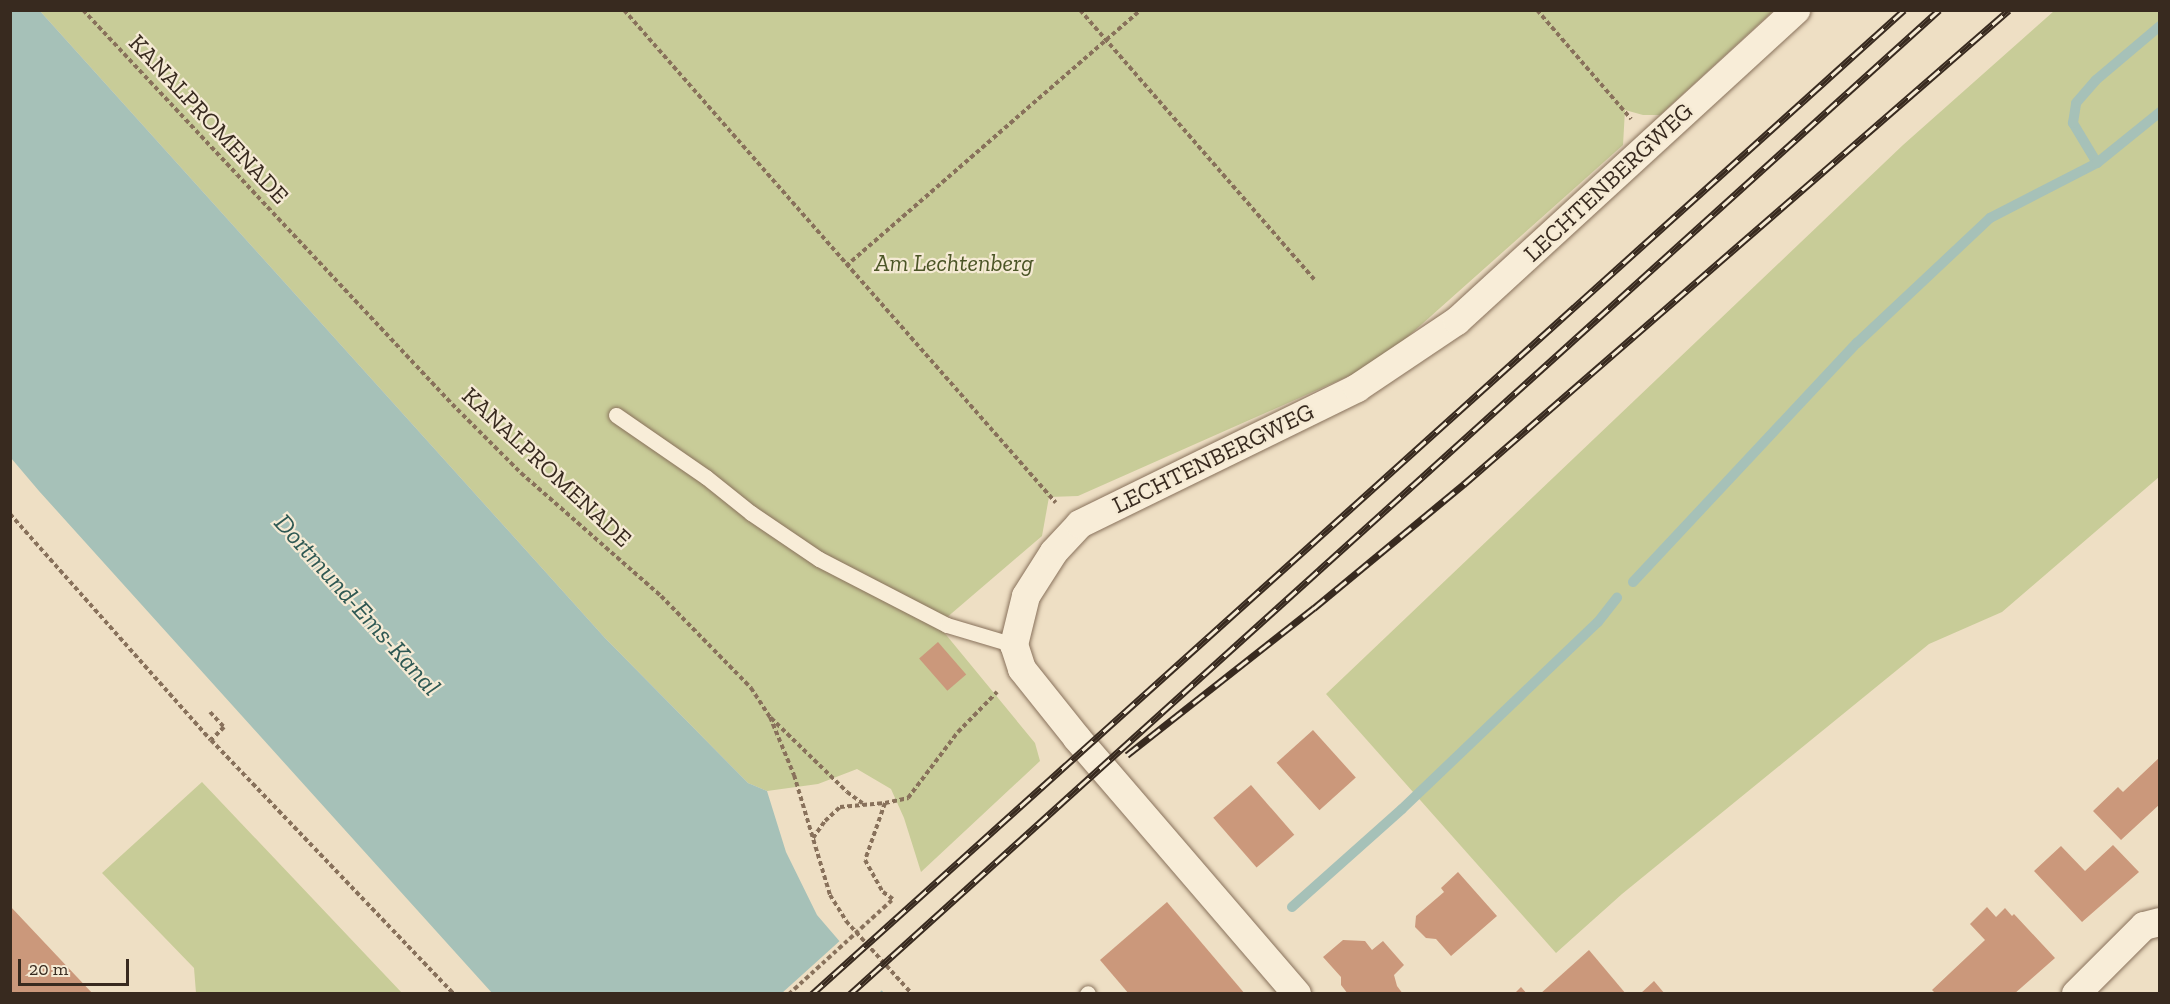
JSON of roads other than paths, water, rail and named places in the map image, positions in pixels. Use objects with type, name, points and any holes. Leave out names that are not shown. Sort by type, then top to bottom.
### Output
[{"type":"street","name":"LECHTENBERGWEG","points":[[1018,657],[1026,596],[1054,552],[1080,524],[1357,388],[1457,321],[1796,10]]},
{"type":"street","points":[[1018,657],[1077,738],[1297,993]]},
{"type":"street","points":[[2076,993],[2144,926],[2160,922]]},
{"type":"lane","points":[[616,416],[706,477],[751,513],[819,559],[947,625],[1018,657]]},
{"type":"water","name":"Dortmund-Ems-Kanal","points":[[10,11],[40,11],[605,638],[748,783],[767,791],[786,852],[817,915],[884,993],[492,993],[39,491],[11,458]]},
{"type":"waterway","points":[[2097,163],[2073,123],[2076,103],[2096,80],[2160,26]]},
{"type":"waterway","points":[[1633,582],[1857,343],[1990,218],[2097,163],[2160,112]]},
{"type":"waterway","points":[[1292,907],[1402,809],[1598,622],[1617,598]]},
{"type":"railway","points":[[812,994],[1904,10]]},
{"type":"railway","points":[[850,994],[1939,10]]},
{"type":"railway","points":[[1127,755],[1314,608],[1464,484],[2009,10]]},
{"type":"park label","name":"Am Lechtenberg","points":[[954,263]]}]
